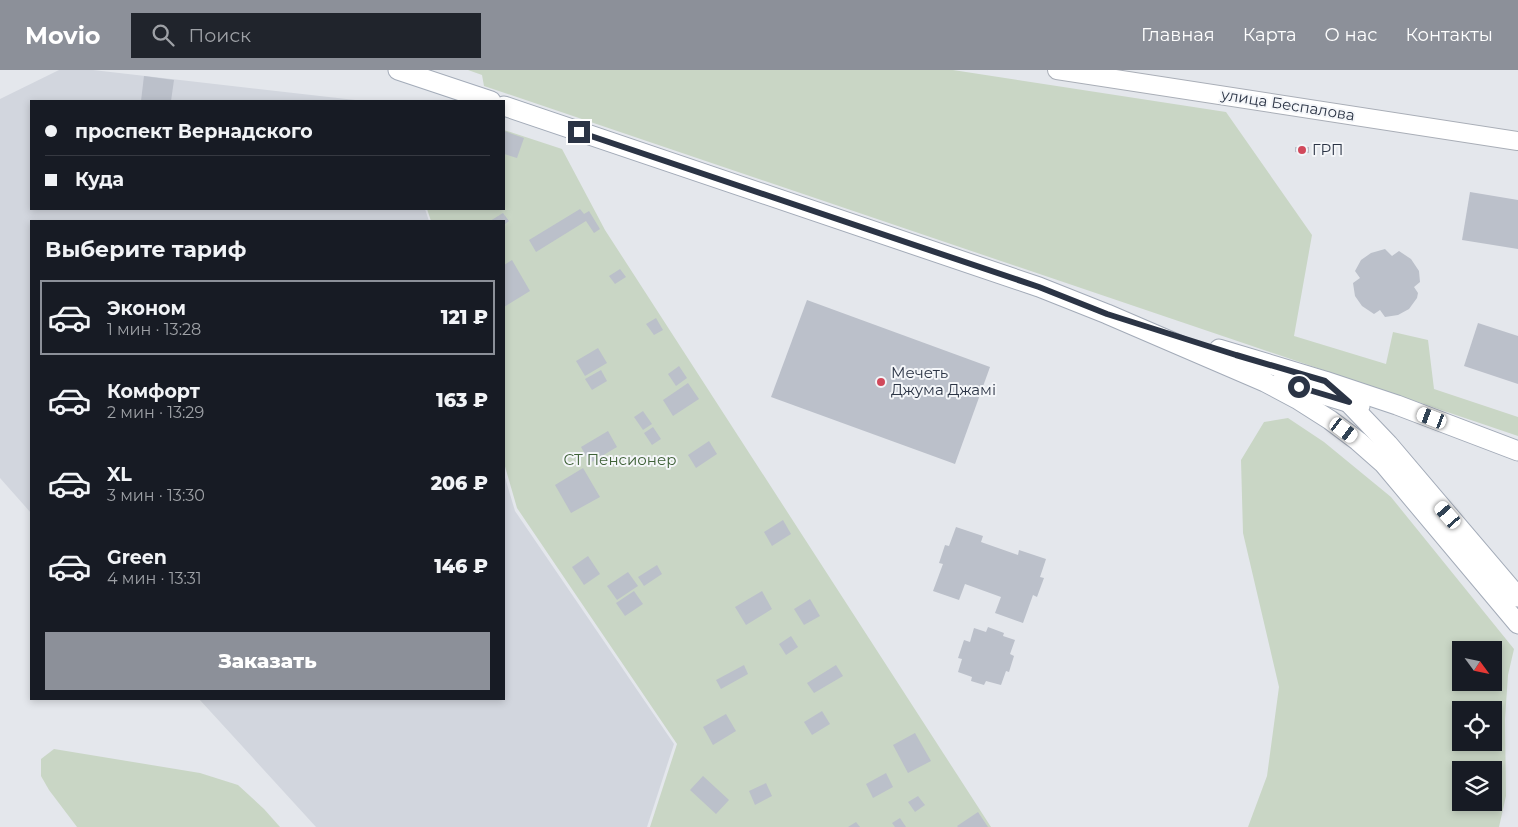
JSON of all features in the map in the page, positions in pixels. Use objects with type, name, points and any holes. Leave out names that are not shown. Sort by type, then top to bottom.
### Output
[{"type":"main road","points":[[398,70],[488,100]]},
{"type":"main road","name":"улица Беспалова","points":[[1057,70],[1518,140]]},
{"type":"main road","points":[[505,106],[1039,287],[1232,366],[1289,395],[1330,420],[1383,463],[1518,624]]},
{"type":"main road","points":[[1107,314],[1397,405],[1518,452]]},
{"type":"main road","points":[[1232,366],[1518,452]]},
{"type":"main road","points":[[1325,381],[1349,402],[1388,444],[1518,597]]},
{"type":"shaded area","points":[[59,70],[93,70],[355,100],[30,100],[30,210],[425,210],[429,220],[30,220],[30,512],[0,478],[0,99]]},
{"type":"shaded area","points":[[505,477],[515,511],[674,744],[647,827],[316,827],[200,700],[505,700]]},
{"type":"green space","points":[[468,70],[953,70],[1226,112],[1312,235],[1294,336],[1386,364],[1393,332],[1428,340],[1434,389],[1518,417],[1518,436],[484,86],[482,75]]},
{"type":"green space","name":"СТ Пенсионер","points":[[505,130],[562,149],[605,230],[991,827],[650,827],[677,744],[517,508],[505,466],[505,220],[431,220],[427,210],[505,210]]},
{"type":"green space","points":[[1288,418],[1324,442],[1391,497],[1514,649],[1508,675],[1505,719],[1506,796],[1499,827],[1248,827],[1267,776],[1279,687],[1243,533],[1241,460],[1264,422]]},
{"type":"green space","points":[[54,749],[200,773],[238,785],[280,827],[77,827],[49,790],[41,776],[41,759]]},
{"type":"building","points":[[144,76],[174,80],[171,100],[141,100]]},
{"type":"building","points":[[505,131],[524,138],[517,158],[505,154]]},
{"type":"building","name":"ГРП","points":[[1295,147],[1309,147],[1309,153],[1295,152]]},
{"type":"building","points":[[1470,192],[1518,200],[1518,249],[1462,240]]},
{"type":"building","points":[[580,209],[584,214],[589,211],[600,229],[594,233],[586,221],[536,252],[529,240]]},
{"type":"building","points":[[503,213],[509,221],[505,224],[505,220],[492,220]]},
{"type":"building","points":[[1385,249],[1392,256],[1399,251],[1411,259],[1419,271],[1420,282],[1414,287],[1418,293],[1417,298],[1409,309],[1398,315],[1385,317],[1380,310],[1374,314],[1362,306],[1355,296],[1353,283],[1360,278],[1355,271],[1361,260],[1371,253]]},
{"type":"building","points":[[512,260],[530,291],[505,306],[505,264]]},
{"type":"building","points":[[620,269],[626,277],[615,284],[609,276]]},
{"type":"building","name":"Мечеть Джума Джамі","points":[[807,300],[990,367],[955,464],[771,397]]},
{"type":"building","points":[[656,318],[663,330],[654,335],[646,324]]},
{"type":"building","points":[[1478,323],[1518,336],[1518,384],[1464,366]]},
{"type":"building","points":[[598,348],[607,363],[585,376],[576,361]]},
{"type":"building","points":[[679,366],[687,378],[676,386],[668,374]]},
{"type":"building","points":[[601,370],[607,381],[592,390],[585,379]]},
{"type":"building","points":[[688,383],[699,399],[673,416],[663,400]]},
{"type":"building","points":[[643,411],[652,424],[643,430],[634,417]]},
{"type":"building","points":[[653,427],[661,439],[652,445],[644,433]]},
{"type":"building","points":[[608,431],[617,447],[590,463],[581,447]]},
{"type":"building","points":[[709,441],[717,454],[696,468],[688,455]]},
{"type":"building","points":[[583,468],[600,497],[571,513],[555,485]]},
{"type":"building","points":[[783,520],[791,534],[772,546],[764,532]]},
{"type":"building","points":[[956,527],[983,536],[981,542],[1018,555],[1019,550],[1046,559],[1040,577],[1044,578],[1037,597],[1033,595],[1023,623],[995,613],[1001,597],[965,584],[959,600],[933,591],[943,564],[939,563],[945,545],[949,546]]},
{"type":"building","points":[[588,556],[600,574],[584,585],[572,567]]},
{"type":"building","points":[[657,565],[662,574],[644,586],[638,577]]},
{"type":"building","points":[[628,572],[638,586],[617,600],[607,586]]},
{"type":"building","points":[[634,591],[643,604],[625,616],[616,603]]},
{"type":"building","points":[[762,591],[772,609],[746,625],[735,607]]},
{"type":"building","points":[[810,599],[820,616],[804,625],[794,609]]},
{"type":"building","points":[[988,627],[1004,633],[1003,636],[1015,640],[1010,654],[1014,656],[1009,672],[1006,671],[1001,685],[986,681],[984,685],[971,681],[972,677],[958,672],[962,659],[958,658],[964,640],[970,642],[974,628],[986,632]]},
{"type":"building","points":[[791,636],[798,647],[786,655],[779,644]]},
{"type":"building","points":[[744,665],[748,674],[721,689],[716,680]]},
{"type":"building","points":[[836,665],[843,676],[814,693],[807,683]]},
{"type":"building","points":[[822,711],[830,724],[812,735],[804,722]]},
{"type":"building","points":[[726,714],[736,731],[713,745],[703,727]]},
{"type":"building","points":[[915,733],[931,761],[908,773],[893,745]]},
{"type":"building","points":[[886,773],[893,787],[873,798],[866,784]]},
{"type":"building","points":[[703,776],[729,800],[716,814],[690,790]]},
{"type":"building","points":[[766,783],[772,796],[755,805],[749,791]]},
{"type":"building","points":[[918,796],[925,805],[915,812],[908,802]]},
{"type":"building","points":[[978,812],[988,827],[957,826]]},
{"type":"building","points":[[900,818],[906,827],[895,827],[892,823]]},
{"type":"building","points":[[856,822],[860,827],[848,827]]},
{"type":"place","name":"ГРП","points":[[1302,150]]},
{"type":"place","name":"Мечеть Джума Джамі","points":[[881,382]]},
{"type":"route","points":[[579,132],[1039,287],[1107,314],[1325,381],[1349,402],[1299,387]]}]
